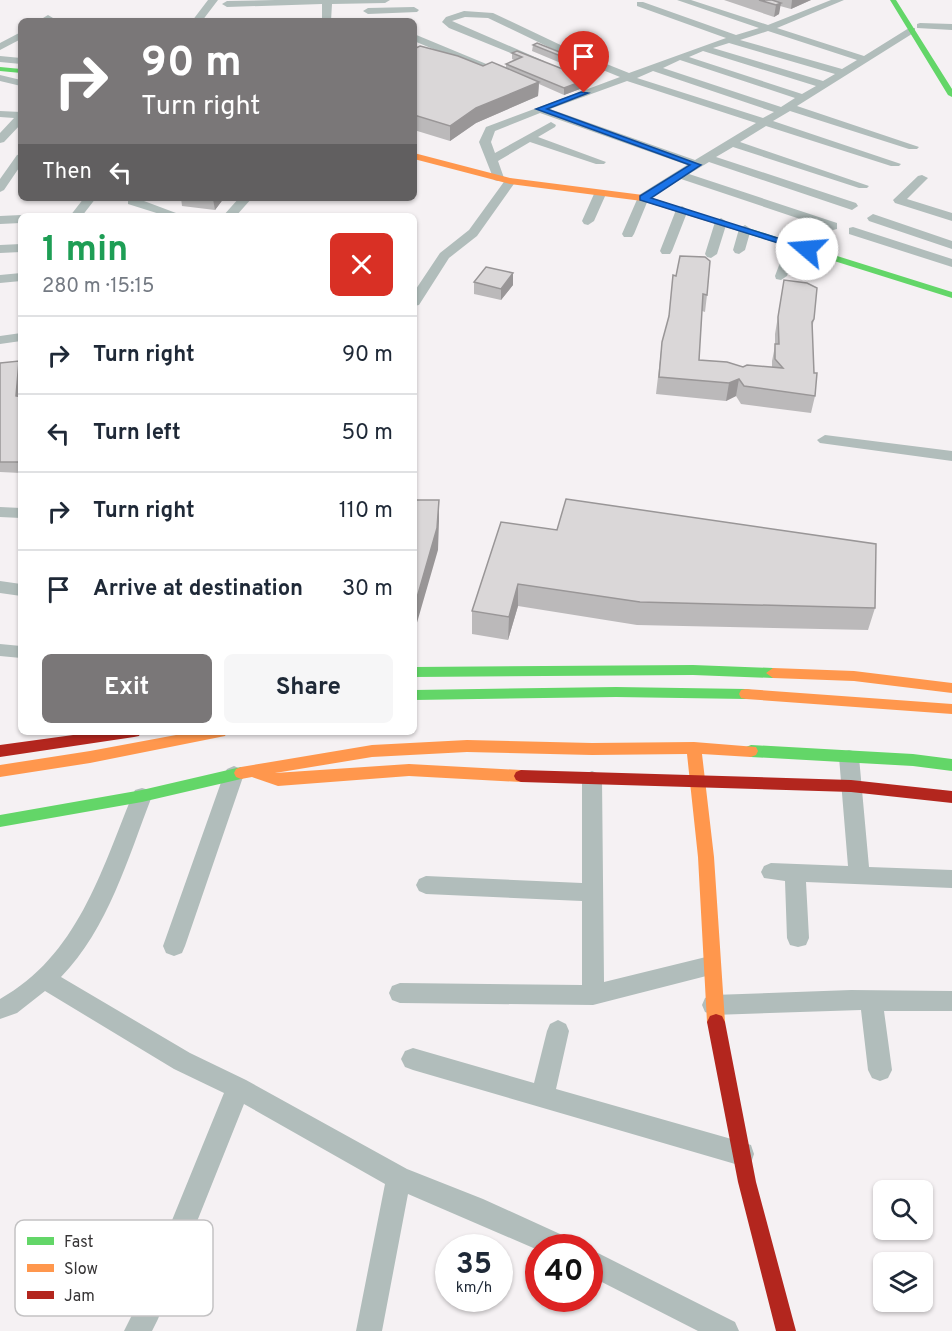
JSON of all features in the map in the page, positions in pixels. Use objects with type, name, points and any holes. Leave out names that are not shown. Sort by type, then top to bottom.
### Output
[{"type":"street","points":[[199,18],[213,0]]},
{"type":"street","points":[[227,4],[386,0]]},
{"type":"street","points":[[682,0],[866,60]]},
{"type":"street","points":[[504,179],[485,142],[490,129],[702,48],[766,29],[839,0]]},
{"type":"street","points":[[327,1],[327,16],[338,12]]},
{"type":"street","points":[[810,3],[822,7]]},
{"type":"street","points":[[640,4],[732,39],[844,73]]},
{"type":"street","points":[[896,4],[952,77]]},
{"type":"street","points":[[360,11],[414,10]]},
{"type":"street","points":[[779,10],[799,16]]},
{"type":"street","points":[[549,65],[447,22],[449,19],[464,14],[490,15],[628,78],[763,124],[895,165]]},
{"type":"street","points":[[628,234],[643,198],[916,28],[952,27]]},
{"type":"street","points":[[916,28],[952,95]]},
{"type":"street","points":[[4,45],[18,37]]},
{"type":"street","points":[[417,38],[500,73]]},
{"type":"street","points":[[702,48],[824,85]]},
{"type":"street","points":[[680,57],[804,98]]},
{"type":"street","points":[[0,58],[18,61]]},
{"type":"street","points":[[654,68],[913,147]]},
{"type":"street","points":[[0,69],[18,71]]},
{"type":"street","points":[[0,78],[18,82]]},
{"type":"street","points":[[593,82],[604,86]]},
{"type":"street","points":[[553,96],[564,100]]},
{"type":"street","points":[[540,109],[697,165]]},
{"type":"street","points":[[0,114],[18,116]]},
{"type":"street","points":[[1,184],[18,156],[0,143],[18,120]]},
{"type":"street","points":[[492,159],[551,125]]},
{"type":"street","points":[[529,138],[600,162]]},
{"type":"street","points":[[732,143],[863,186]]},
{"type":"street","points":[[417,157],[504,179],[600,194],[643,198],[952,295]]},
{"type":"street","points":[[708,158],[852,206]]},
{"type":"street","points":[[680,175],[833,226]]},
{"type":"street","points":[[922,178],[899,200],[952,217]]},
{"type":"street","points":[[417,297],[444,256],[473,233],[504,179]]},
{"type":"street","points":[[588,221],[600,194]]},
{"type":"street","points":[[78,213],[88,201]]},
{"type":"street","points":[[132,201],[171,213]]},
{"type":"street","points":[[232,213],[243,201]]},
{"type":"street","points":[[666,251],[682,210]]},
{"type":"street","points":[[873,218],[952,245]]},
{"type":"street","points":[[0,220],[18,219]]},
{"type":"street","points":[[711,254],[721,222]]},
{"type":"street","points":[[739,250],[745,229]]},
{"type":"street","points":[[853,231],[952,263]]},
{"type":"street","points":[[780,276],[793,244]]},
{"type":"street","points":[[0,249],[18,248]]},
{"type":"street","points":[[0,279],[18,277]]},
{"type":"street","points":[[0,340],[18,337]]},
{"type":"street","points":[[825,440],[952,456]]},
{"type":"street","points":[[0,512],[18,513]]},
{"type":"street","points":[[0,587],[18,590]]},
{"type":"street","points":[[0,650],[18,652]]},
{"type":"street","points":[[474,693],[475,670]]},
{"type":"street","points":[[417,672],[693,670],[854,676],[952,688]]},
{"type":"street","points":[[417,695],[538,690],[698,694],[878,701],[952,709]]},
{"type":"street","points":[[0,750],[116,735]]},
{"type":"street","points":[[140,735],[173,742]]},
{"type":"street","points":[[0,771],[173,742],[202,735]]},
{"type":"street","points":[[0,821],[142,796],[243,773],[372,751],[455,747],[694,748],[913,760],[952,765]]},
{"type":"street","points":[[694,748],[706,857],[713,1005],[724,1077],[747,1182],[786,1331]]},
{"type":"street","points":[[849,757],[859,875]]},
{"type":"street","points":[[243,773],[278,780],[409,770],[592,779],[851,786],[952,797]]},
{"type":"street","points":[[174,946],[243,773]]},
{"type":"street","points":[[592,779],[593,995]]},
{"type":"street","points":[[0,1009],[9,1006],[44,979],[72,951],[101,898],[142,796]]},
{"type":"street","points":[[771,872],[952,879]]},
{"type":"street","points":[[795,873],[798,938]]},
{"type":"street","points":[[426,885],[594,894]]},
{"type":"street","points":[[400,993],[593,995],[710,966]]},
{"type":"street","points":[[44,979],[182,1061],[238,1089],[399,1178],[531,1234]]},
{"type":"street","points":[[713,1005],[871,1000],[952,1001]]},
{"type":"street","points":[[871,1000],[880,1070]]},
{"type":"street","points":[[542,1098],[558,1031]]},
{"type":"street","points":[[413,1059],[742,1154]]},
{"type":"street","points":[[186,1220],[238,1089]]},
{"type":"street","points":[[369,1331],[399,1178]]},
{"type":"street","points":[[603,1269],[726,1331]]},
{"type":"street","points":[[137,1331],[146,1316]]},
{"type":"building","points":[[759,0],[772,0],[781,3],[776,5]]},
{"type":"building","points":[[537,43],[597,67],[593,69],[533,45]]},
{"type":"building","points":[[420,46],[458,56],[483,66],[492,62],[539,82],[476,108],[450,126],[417,116],[417,48]]},
{"type":"building","points":[[517,51],[588,79],[564,88],[506,64],[522,57],[512,53]]},
{"type":"building","points":[[680,256],[705,257],[710,261],[707,295],[703,294],[699,360],[727,362],[743,367],[747,365],[783,368],[775,359],[775,344],[779,344],[778,317],[784,280],[807,283],[817,288],[812,322],[814,373],[817,373],[815,396],[744,386],[739,379],[729,383],[659,377],[673,275],[676,276]]},
{"type":"building","points":[[486,267],[513,273],[501,289],[474,282]]},
{"type":"building","points":[[18,361],[16,396],[18,396],[18,462],[0,462],[0,363]]},
{"type":"building","points":[[566,499],[876,544],[875,608],[640,602],[518,584],[509,617],[472,611],[501,522],[557,530]]},
{"type":"building","points":[[417,500],[439,500],[437,528],[417,598]]},
{"type":"traffic: fast","points":[[893,0],[952,95]]},
{"type":"traffic: fast","points":[[0,69],[18,71]]},
{"type":"traffic: fast","points":[[748,231],[952,295]]},
{"type":"traffic: fast","points":[[417,672],[693,670],[773,673]]},
{"type":"traffic: fast","points":[[417,695],[616,692],[746,694]]},
{"type":"traffic: fast","points":[[751,751],[913,760],[952,765]]},
{"type":"traffic: fast","points":[[0,821],[142,796],[241,773]]},
{"type":"traffic: slow","points":[[417,157],[510,181],[643,198],[748,231]]},
{"type":"traffic: slow","points":[[773,673],[854,676],[952,688]]},
{"type":"traffic: slow","points":[[746,694],[952,709]]},
{"type":"traffic: slow","points":[[0,771],[90,757],[204,735]]},
{"type":"traffic: slow","points":[[241,773],[372,751],[467,746],[592,749],[694,748],[751,751]]},
{"type":"traffic: slow","points":[[694,748],[706,857],[716,1022]]},
{"type":"traffic: slow","points":[[251,771],[278,780],[409,770],[521,776]]},
{"type":"traffic: jam","points":[[0,751],[113,735]]},
{"type":"traffic: jam","points":[[521,776],[851,786],[952,797]]},
{"type":"traffic: jam","points":[[716,1022],[747,1182],[786,1331]]},
{"type":"route","points":[[584,93],[540,109],[697,165],[643,198],[807,249]]}]
